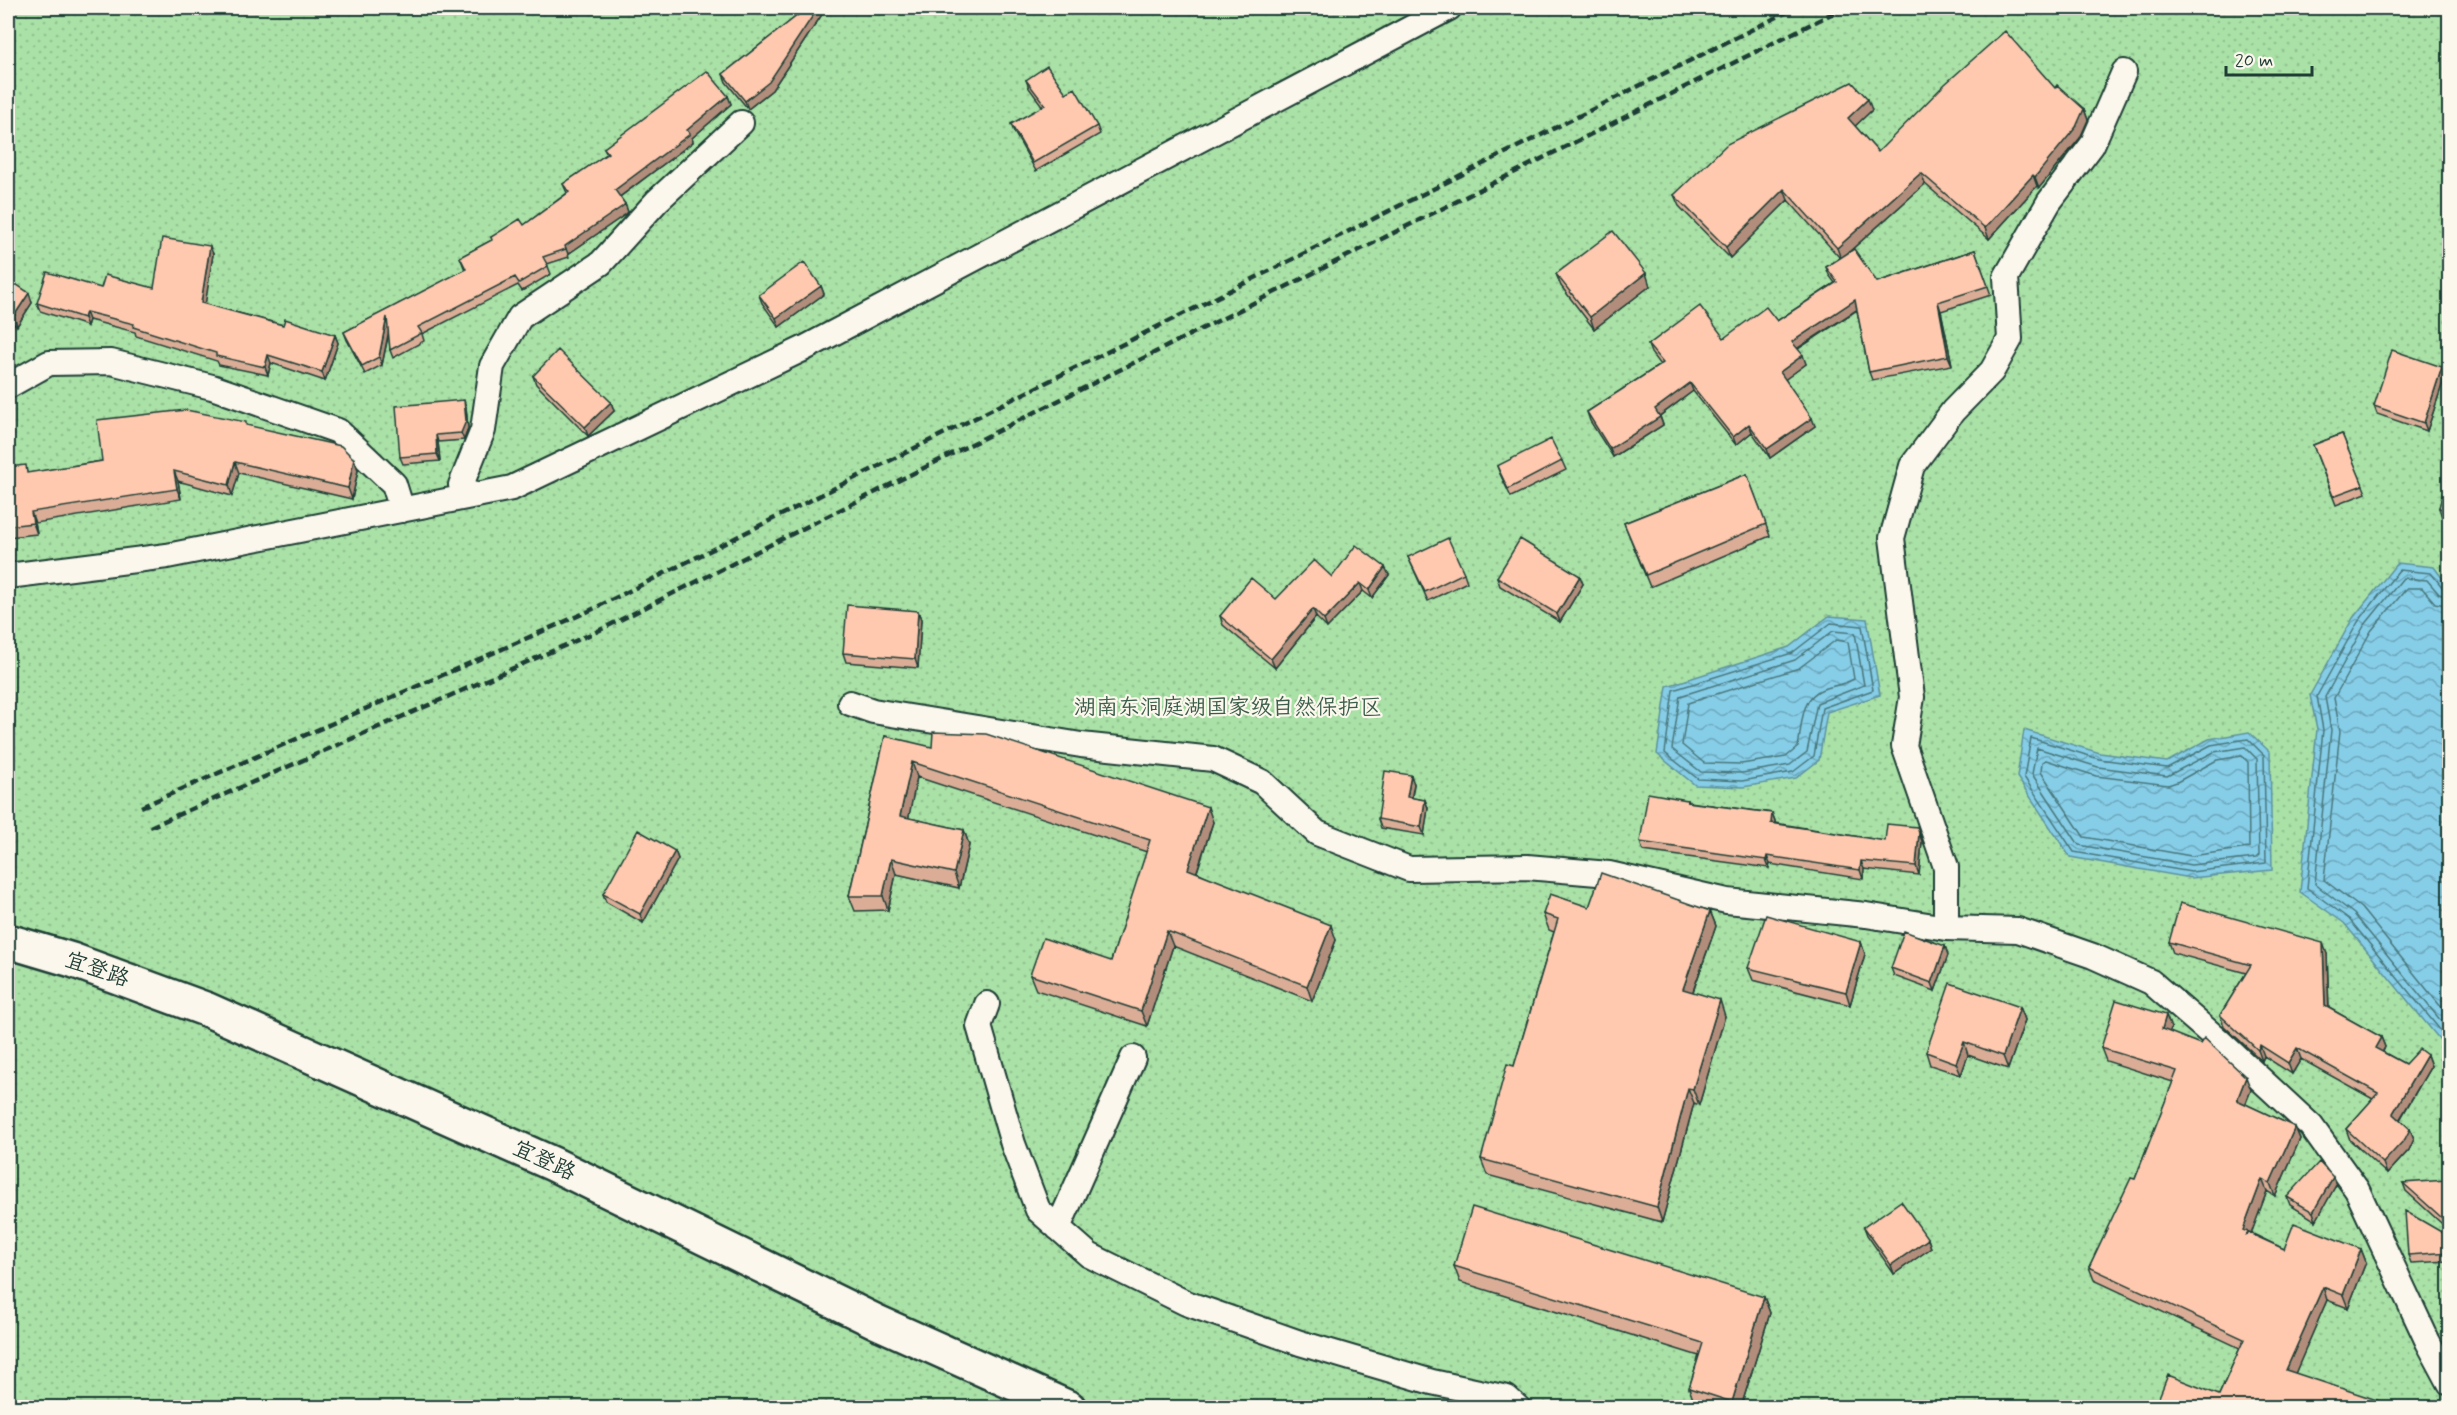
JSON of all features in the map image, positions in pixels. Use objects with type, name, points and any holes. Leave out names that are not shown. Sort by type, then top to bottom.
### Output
[{"type":"street","points":[[8,576],[167,556],[512,488],[805,348],[1449,8]]},
{"type":"street","points":[[1947,928],[1946,867],[1904,746],[1912,697],[1892,538],[1912,465],[1953,411],[1992,371],[2010,339],[2006,277],[2049,202],[2092,145],[2124,72]]},
{"type":"street","points":[[461,485],[483,430],[492,366],[520,317],[601,263],[657,201],[741,123]]},
{"type":"street","points":[[8,386],[49,363],[111,362],[212,387],[338,431],[394,484],[402,510]]},
{"type":"street","points":[[850,703],[873,711],[1049,740],[1213,759],[1262,782],[1317,832],[1409,868],[1527,867],[1609,874],[1727,901],[1866,915],[1947,928],[2018,930],[2093,956],[2151,982],[2311,1126],[2357,1190],[2450,1383]]},
{"type":"street","name":"宜登路","points":[[8,941],[72,960],[208,1010],[553,1164],[877,1322],[1069,1407]]},
{"type":"street","points":[[987,1004],[979,1026],[1013,1144],[1038,1210],[1089,1255],[1186,1303],[1300,1343],[1432,1382],[1508,1398],[1518,1407]]},
{"type":"street","points":[[1058,1228],[1133,1058]]},
{"type":"green space","name":"湖南东洞庭湖国家级自然保护区","points":[[8,8],[2449,8],[2449,1407],[8,1407]]},
{"type":"water","points":[[2397,563],[2434,567],[2449,587],[2449,1051],[2344,923],[2300,892],[2317,729],[2310,695],[2353,618]]},
{"type":"water","points":[[1829,616],[1867,619],[1880,695],[1827,712],[1819,760],[1796,778],[1743,787],[1695,785],[1657,754],[1667,686],[1789,647]]},
{"type":"water","points":[[2024,730],[2100,753],[2167,762],[2209,739],[2249,732],[2270,752],[2272,870],[2191,878],[2070,857],[2017,777]]},
{"type":"building","points":[[807,8],[818,8],[769,82],[745,101],[723,74]]},
{"type":"building","points":[[2005,31],[2055,88],[2057,85],[2084,109],[2076,127],[2035,177],[2033,175],[1985,228],[1921,173],[1837,248],[1784,189],[1726,247],[1674,195],[1727,144],[1852,82],[1868,99],[1848,118],[1878,152],[1945,84]]},
{"type":"building","points":[[1047,66],[1066,93],[1075,88],[1097,126],[1033,163],[1011,124],[1045,105],[1026,80]]},
{"type":"building","points":[[707,71],[728,96],[687,130],[690,134],[615,190],[625,204],[623,206],[565,246],[566,249],[543,257],[548,266],[519,283],[515,277],[418,327],[422,333],[390,350],[387,317],[379,357],[362,366],[344,332],[466,269],[460,257],[492,240],[491,237],[520,219],[524,225],[569,192],[563,184],[608,153],[604,148]]},
{"type":"building","points":[[1613,231],[1646,273],[1590,317],[1556,274]]},
{"type":"building","points":[[162,238],[210,246],[201,303],[283,325],[285,319],[335,335],[322,372],[268,355],[265,367],[216,356],[216,353],[133,327],[134,324],[86,312],[84,318],[37,303],[47,272],[101,288],[105,275],[154,288]]},
{"type":"building","points":[[1854,249],[1877,282],[1975,250],[1988,286],[1938,302],[1948,356],[1869,372],[1855,300],[1792,342],[1803,355],[1780,372],[1812,418],[1767,449],[1749,424],[1733,437],[1690,383],[1655,409],[1660,417],[1610,449],[1587,412],[1663,363],[1648,345],[1700,306],[1724,338],[1766,307],[1777,321],[1837,282],[1826,267]]},
{"type":"building","points":[[804,262],[821,286],[776,318],[759,295]]},
{"type":"building","points":[[8,279],[29,293],[14,316],[8,312]]},
{"type":"building","points":[[558,350],[611,402],[585,427],[533,376]]},
{"type":"building","points":[[2392,350],[2442,367],[2424,423],[2374,406]]},
{"type":"building","points":[[464,400],[466,421],[461,433],[436,435],[437,454],[400,457],[396,406]]},
{"type":"building","points":[[186,410],[246,422],[246,425],[341,446],[354,459],[348,488],[235,462],[229,485],[174,471],[177,489],[31,512],[33,523],[8,526],[8,467],[26,465],[27,473],[102,461],[97,420]]},
{"type":"building","points":[[2342,434],[2363,485],[2333,496],[2313,445]]},
{"type":"building","points":[[1551,439],[1562,461],[1508,489],[1497,466]]},
{"type":"building","points":[[2448,471],[2450,472],[2450,511],[2439,508]]},
{"type":"building","points":[[1747,474],[1766,524],[1646,575],[1624,523]]},
{"type":"building","points":[[1448,538],[1464,573],[1425,592],[1408,557]]},
{"type":"building","points":[[1520,539],[1580,576],[1557,614],[1497,577]]},
{"type":"building","points":[[1356,545],[1385,567],[1369,590],[1360,583],[1324,620],[1313,609],[1271,659],[1220,616],[1251,578],[1276,599],[1314,560],[1332,577]]},
{"type":"building","points":[[847,605],[918,611],[915,659],[843,653]]},
{"type":"building","points":[[933,732],[986,734],[1208,807],[1188,869],[1331,925],[1307,986],[1167,931],[1141,1011],[1030,975],[1043,938],[1111,961],[1150,840],[912,762],[900,816],[964,830],[954,873],[891,859],[883,896],[849,896],[885,736],[932,747]]},
{"type":"building","points":[[1385,771],[1411,775],[1407,797],[1425,800],[1421,827],[1378,819]]},
{"type":"building","points":[[1648,793],[1687,800],[1687,802],[1772,813],[1771,823],[1885,841],[1887,824],[1917,827],[1919,833],[1916,866],[1861,861],[1860,870],[1767,856],[1766,860],[1640,842]]},
{"type":"building","points":[[638,830],[675,851],[640,914],[603,894]]},
{"type":"building","points":[[1601,873],[1710,911],[1683,989],[1720,1000],[1693,1089],[1688,1088],[1657,1207],[1481,1159],[1507,1064],[1514,1066],[1558,919],[1543,914],[1550,894],[1589,907]]},
{"type":"building","points":[[2180,903],[2323,943],[2325,1006],[2381,1037],[2375,1048],[2405,1064],[2419,1049],[2427,1055],[2393,1113],[2410,1129],[2405,1139],[2383,1163],[2346,1129],[2378,1093],[2297,1048],[2288,1063],[2260,1045],[2258,1050],[2220,1015],[2251,965],[2169,942]]},
{"type":"building","points":[[1766,915],[1861,942],[1846,992],[1748,968]]},
{"type":"building","points":[[1904,931],[1945,946],[1932,983],[1891,968]]},
{"type":"building","points":[[1950,983],[2020,1007],[2003,1056],[1964,1042],[1956,1063],[1926,1052]]},
{"type":"building","points":[[2116,1000],[2166,1015],[2162,1029],[2200,1044],[2204,1038],[2246,1077],[2237,1100],[2295,1127],[2270,1183],[2262,1179],[2243,1230],[2248,1232],[2246,1236],[2249,1233],[2284,1249],[2294,1223],[2361,1249],[2343,1295],[2323,1287],[2286,1370],[2398,1407],[2155,1407],[2168,1375],[2219,1395],[2244,1339],[2089,1267],[2131,1178],[2135,1179],[2177,1071],[2101,1048]]},
{"type":"building","points":[[2319,1162],[2333,1177],[2313,1212],[2287,1197]]},
{"type":"building","points":[[2447,1180],[2450,1214],[2450,1225],[2403,1183]]},
{"type":"building","points":[[1901,1201],[1928,1239],[1891,1265],[1864,1227]]},
{"type":"building","points":[[1472,1207],[1764,1297],[1732,1402],[1689,1388],[1703,1343],[1454,1266]]},
{"type":"building","points":[[2405,1211],[2450,1237],[2450,1252],[2408,1255]]},
{"type":"building","points":[[2129,1400],[2148,1407],[2125,1407]]},
{"type":"railway","points":[[141,807],[589,611],[1795,8]]},
{"type":"railway","points":[[150,827],[598,631],[1843,8]]}]
